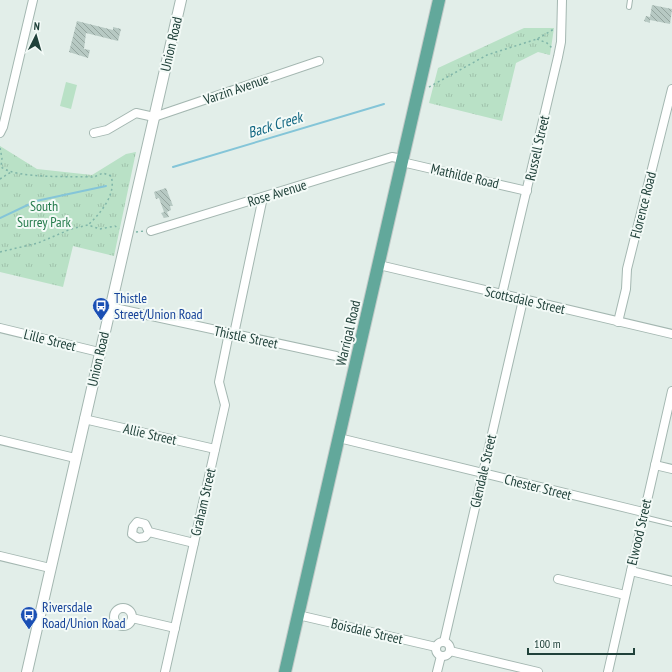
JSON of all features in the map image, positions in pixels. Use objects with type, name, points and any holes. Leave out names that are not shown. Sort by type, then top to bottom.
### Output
[{"type":"main road","name":"Warrigal Road","points":[[285,672],[439,0]]},
{"type":"street","points":[[2,130],[33,0]]},
{"type":"street","name":"Union Road","points":[[27,672],[99,352],[181,0]]},
{"type":"street","name":"Russell Street","points":[[502,294],[558,57],[562,0]]},
{"type":"street","name":"Varzin Avenue","points":[[154,117],[318,61]]},
{"type":"street","name":"Florence Road","points":[[618,322],[626,289],[627,269],[672,89]]},
{"type":"street","points":[[94,133],[107,130],[136,114],[154,117]]},
{"type":"street","name":"Rose Avenue","points":[[151,231],[392,157],[403,160]]},
{"type":"street","name":"Mathilde Road","points":[[403,160],[527,191]]},
{"type":"street","name":"Graham Street","points":[[165,672],[225,405],[219,382],[232,333],[263,197]]},
{"type":"street","name":"Scottsdale Street","points":[[379,265],[672,334]]},
{"type":"street","name":"Glendale Street","points":[[444,642],[523,300]]},
{"type":"street","name":"Thistle Street","points":[[110,307],[336,356]]},
{"type":"street","name":"Lille Street","points":[[0,328],[99,352]]},
{"type":"street","name":"Elwood Street","points":[[608,672],[672,391]]},
{"type":"street","name":"Allie Street","points":[[84,420],[216,449]]},
{"type":"street","name":"Chester Street","points":[[339,438],[483,473],[643,515]]},
{"type":"street","points":[[0,440],[75,458]]},
{"type":"street","points":[[655,465],[672,469]]},
{"type":"street","points":[[149,532],[194,543]]},
{"type":"street","points":[[0,556],[50,568]]},
{"type":"street","points":[[631,571],[672,581]]},
{"type":"street","points":[[558,579],[625,595]]},
{"type":"street","name":"Boisdale Street","points":[[298,616],[436,647]]},
{"type":"street","points":[[132,618],[175,628]]},
{"type":"street","points":[[444,642],[449,646],[450,650],[448,655],[441,656],[437,654],[436,647],[439,643],[444,642]]},
{"type":"street","points":[[450,650],[538,672]]},
{"type":"street","points":[[437,672],[441,656]]},
{"type":"lane","points":[[629,7],[630,0]]},
{"type":"lane","points":[[643,515],[672,524]]},
{"type":"path","points":[[430,87],[487,56],[537,39],[561,26]]},
{"type":"path","points":[[537,39],[547,43],[558,57]]},
{"type":"path","points":[[0,148],[2,158],[0,167],[11,172],[24,174],[94,177],[102,173],[111,176],[113,184],[100,215],[88,225],[71,229],[38,243],[0,252]]},
{"type":"path","points":[[0,179],[11,172]]},
{"type":"path","points":[[88,225],[100,229],[115,226]]},
{"type":"path","points":[[127,233],[151,231]]},
{"type":"green space","points":[[524,28],[554,28],[550,55],[538,52],[516,63],[502,121],[429,103],[438,68]]},
{"type":"green space","points":[[66,82],[77,85],[71,109],[60,106]]},
{"type":"green space","name":"South Surrey Park","points":[[0,146],[37,169],[92,175],[126,154],[136,152],[114,256],[73,246],[63,287],[0,272]]},
{"type":"building","points":[[652,5],[672,9],[670,24],[650,20],[650,23],[644,21],[646,16],[650,17]]},
{"type":"building","points":[[77,21],[113,30],[113,27],[121,29],[118,41],[86,33],[84,49],[90,50],[88,58],[69,52]]},
{"type":"building","points":[[166,188],[173,206],[170,206],[171,210],[167,212],[169,217],[164,218],[161,213],[164,212],[159,198],[156,199],[154,192]]},
{"type":"waterway","name":"Back Creek","points":[[173,167],[384,104]]},
{"type":"waterway","name":"Back Creek","points":[[0,218],[36,201],[106,186]]},
{"type":"place","name":"Thistle Street/Union Road","points":[[101,321]]},
{"type":"place","name":"Riversdale Road/Union Road","points":[[29,630]]}]
